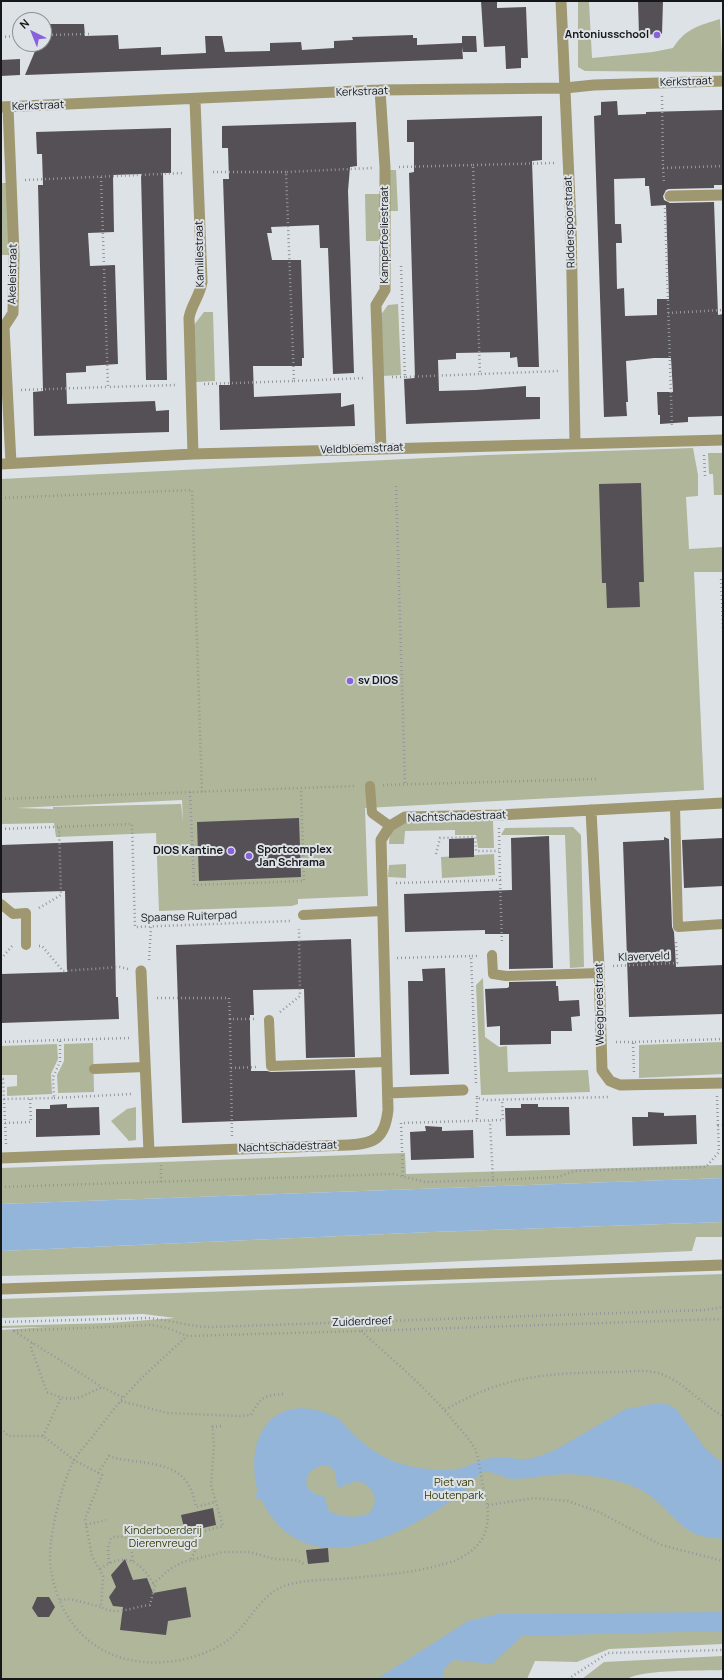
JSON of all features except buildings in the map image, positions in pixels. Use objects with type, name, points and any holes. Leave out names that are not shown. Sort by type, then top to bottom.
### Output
[{"type":"street","name":"Ridderspoorstraat","points":[[561,1],[568,163],[575,443]]},
{"type":"street","name":"Kerkstraat","points":[[4,107],[195,100],[380,90],[565,88],[594,85],[723,81]]},
{"type":"street","name":"Kamperfoeliestraat","points":[[380,90],[385,167],[385,290],[376,306],[380,378],[381,449]]},
{"type":"street","name":"Kamillestraat","points":[[193,454],[189,318],[191,309],[200,295],[202,282],[195,100]]},
{"type":"street","name":"Akeleistraat","points":[[4,107],[12,181],[14,254],[13,313],[4,327],[7,391],[6,463]]},
{"type":"street","points":[[666,196],[723,195]]},
{"type":"street","name":"Veldbloemstraat","points":[[6,463],[193,454],[723,440]]},
{"type":"street","name":"Nachtschadestraat","points":[[4,1158],[355,1145],[372,1141],[381,1135],[385,1128],[388,1110],[381,840],[390,826],[405,817],[498,815],[723,804]]},
{"type":"street","name":"Weegbreestraat","points":[[590,810],[599,970],[602,1070],[615,1084],[634,1086],[722,1083]]},
{"type":"street","points":[[140,971],[149,1152]]},
{"type":"street","points":[[388,1093],[463,1090]]},
{"type":"street","points":[[1,1289],[723,1264]]},
{"type":"lane","points":[[370,786],[372,813],[390,826]]},
{"type":"lane","points":[[675,807],[678,927],[723,924]]},
{"type":"lane","points":[[1,904],[13,914],[26,913],[26,945]]},
{"type":"lane","points":[[303,915],[382,911]]},
{"type":"lane","points":[[492,955],[493,974],[506,976],[599,970]]},
{"type":"lane","points":[[269,1020],[271,1066],[386,1062]]},
{"type":"lane","points":[[94,1069],[145,1067]]},
{"type":"path","points":[[52,35],[90,34]]},
{"type":"path","points":[[1,37],[12,36]]},
{"type":"path","points":[[661,83],[663,168],[666,196],[672,441]]},
{"type":"path","points":[[398,175],[398,167],[568,163]]},
{"type":"path","points":[[473,165],[480,374]]},
{"type":"path","points":[[663,168],[723,166]]},
{"type":"path","points":[[12,181],[198,172],[286,172],[385,167]]},
{"type":"path","points":[[286,172],[294,381]]},
{"type":"path","points":[[101,177],[108,387]]},
{"type":"path","points":[[401,260],[405,377]]},
{"type":"path","points":[[668,312],[723,310]]},
{"type":"path","points":[[7,391],[574,370]]},
{"type":"path","points":[[704,449],[705,476]]},
{"type":"path","points":[[396,486],[405,784]]},
{"type":"path","points":[[1,498],[192,490],[202,792]]},
{"type":"path","points":[[723,577],[721,577],[723,630]]},
{"type":"path","points":[[1,799],[405,784],[598,780]]},
{"type":"path","points":[[190,792],[194,885],[304,881],[301,789]]},
{"type":"path","points":[[383,958],[502,954],[498,815]]},
{"type":"path","name":"Spaanse Ruiterpad","points":[[1,829],[132,824],[135,927],[291,921]]},
{"type":"path","points":[[26,913],[37,909],[61,895],[59,827]]},
{"type":"path","points":[[436,854],[440,838],[475,837],[476,851],[499,851]]},
{"type":"path","points":[[382,883],[500,880]]},
{"type":"path","points":[[26,945],[42,946],[64,971],[120,968],[140,971],[150,958],[151,927]]},
{"type":"path","name":"Klaverveld","points":[[599,970],[677,963],[676,929],[678,927]]},
{"type":"path","points":[[230,1019],[269,1020],[300,996],[299,928]]},
{"type":"path","points":[[471,956],[477,1121]]},
{"type":"path","points":[[142,998],[229,998],[232,1149]]},
{"type":"path","points":[[1,1042],[144,1038]]},
{"type":"path","points":[[634,1086],[633,1042],[723,1039]]},
{"type":"path","points":[[54,1098],[53,1077],[60,1062],[60,1040]]},
{"type":"path","points":[[231,1068],[271,1066]]},
{"type":"path","points":[[1,1079],[3,1079],[5,1123],[4,1158]]},
{"type":"path","points":[[1,1187],[393,1174],[425,1182],[558,1177],[574,1171],[706,1167],[719,1152],[717,1095],[722,1083]]},
{"type":"path","points":[[4,1099],[146,1093]]},
{"type":"path","points":[[477,1098],[502,1100],[608,1096]]},
{"type":"path","points":[[5,1123],[31,1122],[30,1098]]},
{"type":"path","points":[[403,1176],[401,1123],[503,1120],[502,1100]]},
{"type":"path","points":[[490,1121],[493,1180]]},
{"type":"path","points":[[718,1126],[723,1125]]},
{"type":"path","name":"Zuiderdreef","points":[[1,1322],[148,1318],[168,1320],[187,1326],[212,1326],[697,1311],[723,1307]]},
{"type":"path","points":[[124,1398],[112,1394],[13,1331],[151,1325],[168,1328],[187,1336],[723,1319]]},
{"type":"path","points":[[187,1336],[131,1388],[74,1460],[58,1507],[52,1537],[51,1571],[59,1600],[67,1618],[88,1640],[102,1650],[141,1662],[168,1662],[195,1656],[219,1646],[237,1633],[264,1599],[278,1588],[300,1582],[408,1571],[460,1559],[474,1549],[484,1536],[488,1525],[488,1505],[477,1456],[469,1440],[445,1410],[420,1384],[361,1331]]},
{"type":"path","points":[[32,1343],[30,1348],[47,1392],[61,1398],[75,1399],[102,1387]]},
{"type":"path","points":[[445,1410],[484,1391],[528,1377],[567,1373],[652,1371],[666,1376],[690,1390],[723,1416]]},
{"type":"path","points":[[122,1401],[166,1413],[240,1416],[251,1415],[256,1404],[267,1395],[284,1394]]},
{"type":"path","points":[[43,1436],[61,1398]]},
{"type":"path","points":[[190,1560],[198,1545],[197,1534],[223,1526],[211,1484],[214,1446],[212,1425],[221,1426]]},
{"type":"path","points":[[1,1428],[8,1436],[43,1436],[74,1460],[102,1475],[85,1518],[92,1556],[103,1576],[101,1607]]},
{"type":"path","points":[[98,1473],[109,1456],[125,1461],[156,1465],[176,1472],[187,1482],[196,1507],[215,1502]]},
{"type":"path","points":[[488,1505],[506,1501],[534,1498],[568,1501],[599,1512],[661,1544],[723,1561]]},
{"type":"path","points":[[86,1525],[106,1520]]},
{"type":"path","points":[[109,1563],[108,1547],[111,1538],[122,1536],[129,1542],[133,1562]]},
{"type":"path","points":[[59,1600],[70,1599],[101,1607],[109,1612],[118,1612],[150,1605],[154,1584],[170,1570],[182,1562],[223,1552],[250,1552],[274,1559],[297,1560],[306,1565]]},
{"type":"path","points":[[100,1569],[109,1563],[124,1559],[133,1562],[148,1573],[154,1584]]},
{"type":"path","points":[[568,1679],[608,1653],[723,1650]]},
{"type":"green space","points":[[578,1],[589,2],[592,58],[653,52],[673,48],[688,32],[699,26],[720,19],[723,72],[585,71],[578,67]]},
{"type":"green space","points":[[387,170],[396,170],[398,211],[389,211]]},
{"type":"green space","points":[[1,183],[8,183],[9,255],[1,255]]},
{"type":"green space","points":[[365,194],[380,194],[381,241],[366,241]]},
{"type":"green space","points":[[398,304],[401,375],[382,376],[380,316],[388,305]]},
{"type":"green space","points":[[204,312],[213,312],[215,381],[196,382],[194,325]]},
{"type":"green space","name":"sv DIOS","points":[[693,448],[698,475],[698,496],[686,497],[689,549],[723,547],[723,572],[694,572],[704,790],[365,808],[368,896],[298,899],[298,904],[292,906],[159,911],[156,833],[56,837],[54,823],[1,824],[1,479],[487,455]],"holes":[[[182,800],[183,821],[181,804],[53,807],[53,809],[16,808]]]},
{"type":"green space","points":[[708,453],[723,453],[723,495],[714,495],[713,474],[709,474]]},
{"type":"green space","points":[[493,821],[494,848],[478,848],[476,835],[455,835],[455,830],[405,831],[404,844],[389,844],[390,836],[393,830],[406,822]]},
{"type":"green space","points":[[573,827],[581,835],[584,967],[570,968],[565,835],[501,835],[505,828]]},
{"type":"green space","points":[[494,854],[495,875],[442,878],[441,857]]},
{"type":"green space","points":[[406,864],[406,878],[388,877],[389,865]]},
{"type":"green space","points":[[483,978],[485,1037],[499,1047],[507,1046],[508,1072],[588,1070],[590,1092],[481,1095],[476,985]]},
{"type":"green space","points":[[723,1042],[723,1074],[639,1078],[639,1045]]},
{"type":"green space","points":[[93,1043],[94,1092],[58,1093],[57,1075],[64,1061],[64,1044]]},
{"type":"green space","points":[[57,1044],[58,1059],[51,1074],[52,1094],[7,1096],[7,1087],[17,1086],[17,1075],[1,1075],[1,1046]]},
{"type":"green space","points":[[136,1107],[136,1140],[129,1141],[111,1121],[127,1109]]},
{"type":"green space","points":[[405,1153],[406,1174],[723,1165],[723,1178],[1,1204],[1,1168]]},
{"type":"green space","points":[[723,1222],[723,1237],[696,1237],[692,1251],[284,1269],[1,1276],[1,1251],[432,1232]]},
{"type":"green space","name":"Piet van Houtenpark","points":[[723,1274],[723,1644],[609,1649],[577,1662],[535,1661],[527,1679],[1,1679],[1,1330],[45,1327],[1,1328],[1,1326],[108,1323],[175,1318],[143,1314],[1,1318],[1,1299]]},
{"type":"green space","points":[[723,1656],[723,1670],[659,1672],[635,1676],[627,1679],[582,1679],[604,1662]]},
{"type":"water","points":[[723,1178],[723,1222],[432,1232],[1,1251],[1,1204]]},
{"type":"water","points":[[658,1403],[670,1405],[677,1410],[704,1447],[723,1464],[723,1539],[693,1533],[680,1524],[658,1502],[636,1487],[613,1480],[588,1476],[563,1474],[514,1479],[489,1472],[481,1473],[466,1490],[413,1524],[385,1537],[357,1545],[329,1548],[303,1542],[280,1526],[261,1499],[258,1500],[255,1495],[258,1492],[254,1470],[256,1450],[261,1433],[271,1420],[284,1411],[300,1408],[319,1411],[341,1420],[342,1424],[343,1423],[352,1433],[371,1449],[404,1465],[437,1470],[454,1470],[488,1459],[501,1457],[529,1459],[539,1456],[555,1450],[626,1409]],"holes":[[[319,1466],[330,1466],[334,1471],[338,1488],[351,1483],[359,1482],[364,1483],[371,1489],[375,1498],[374,1507],[371,1511],[357,1517],[338,1515],[329,1511],[324,1496],[315,1494],[310,1490],[307,1485],[307,1479],[309,1474]]]},
{"type":"water","points":[[723,1612],[723,1631],[522,1636],[492,1664],[453,1660],[444,1669],[444,1679],[377,1679],[468,1621],[498,1614]]},
{"type":"place","name":"Antoniusschool","points":[[657,35]]},
{"type":"place","name":"sv DIOS","points":[[350,681]]},
{"type":"place","name":"DIOS Kantine","points":[[231,851]]},
{"type":"place","name":"Sportcomplex Jan Schrama","points":[[249,856]]},
{"type":"park label","name":"Kinderboerderij Dierenvreugd","points":[[163,1537]]}]
